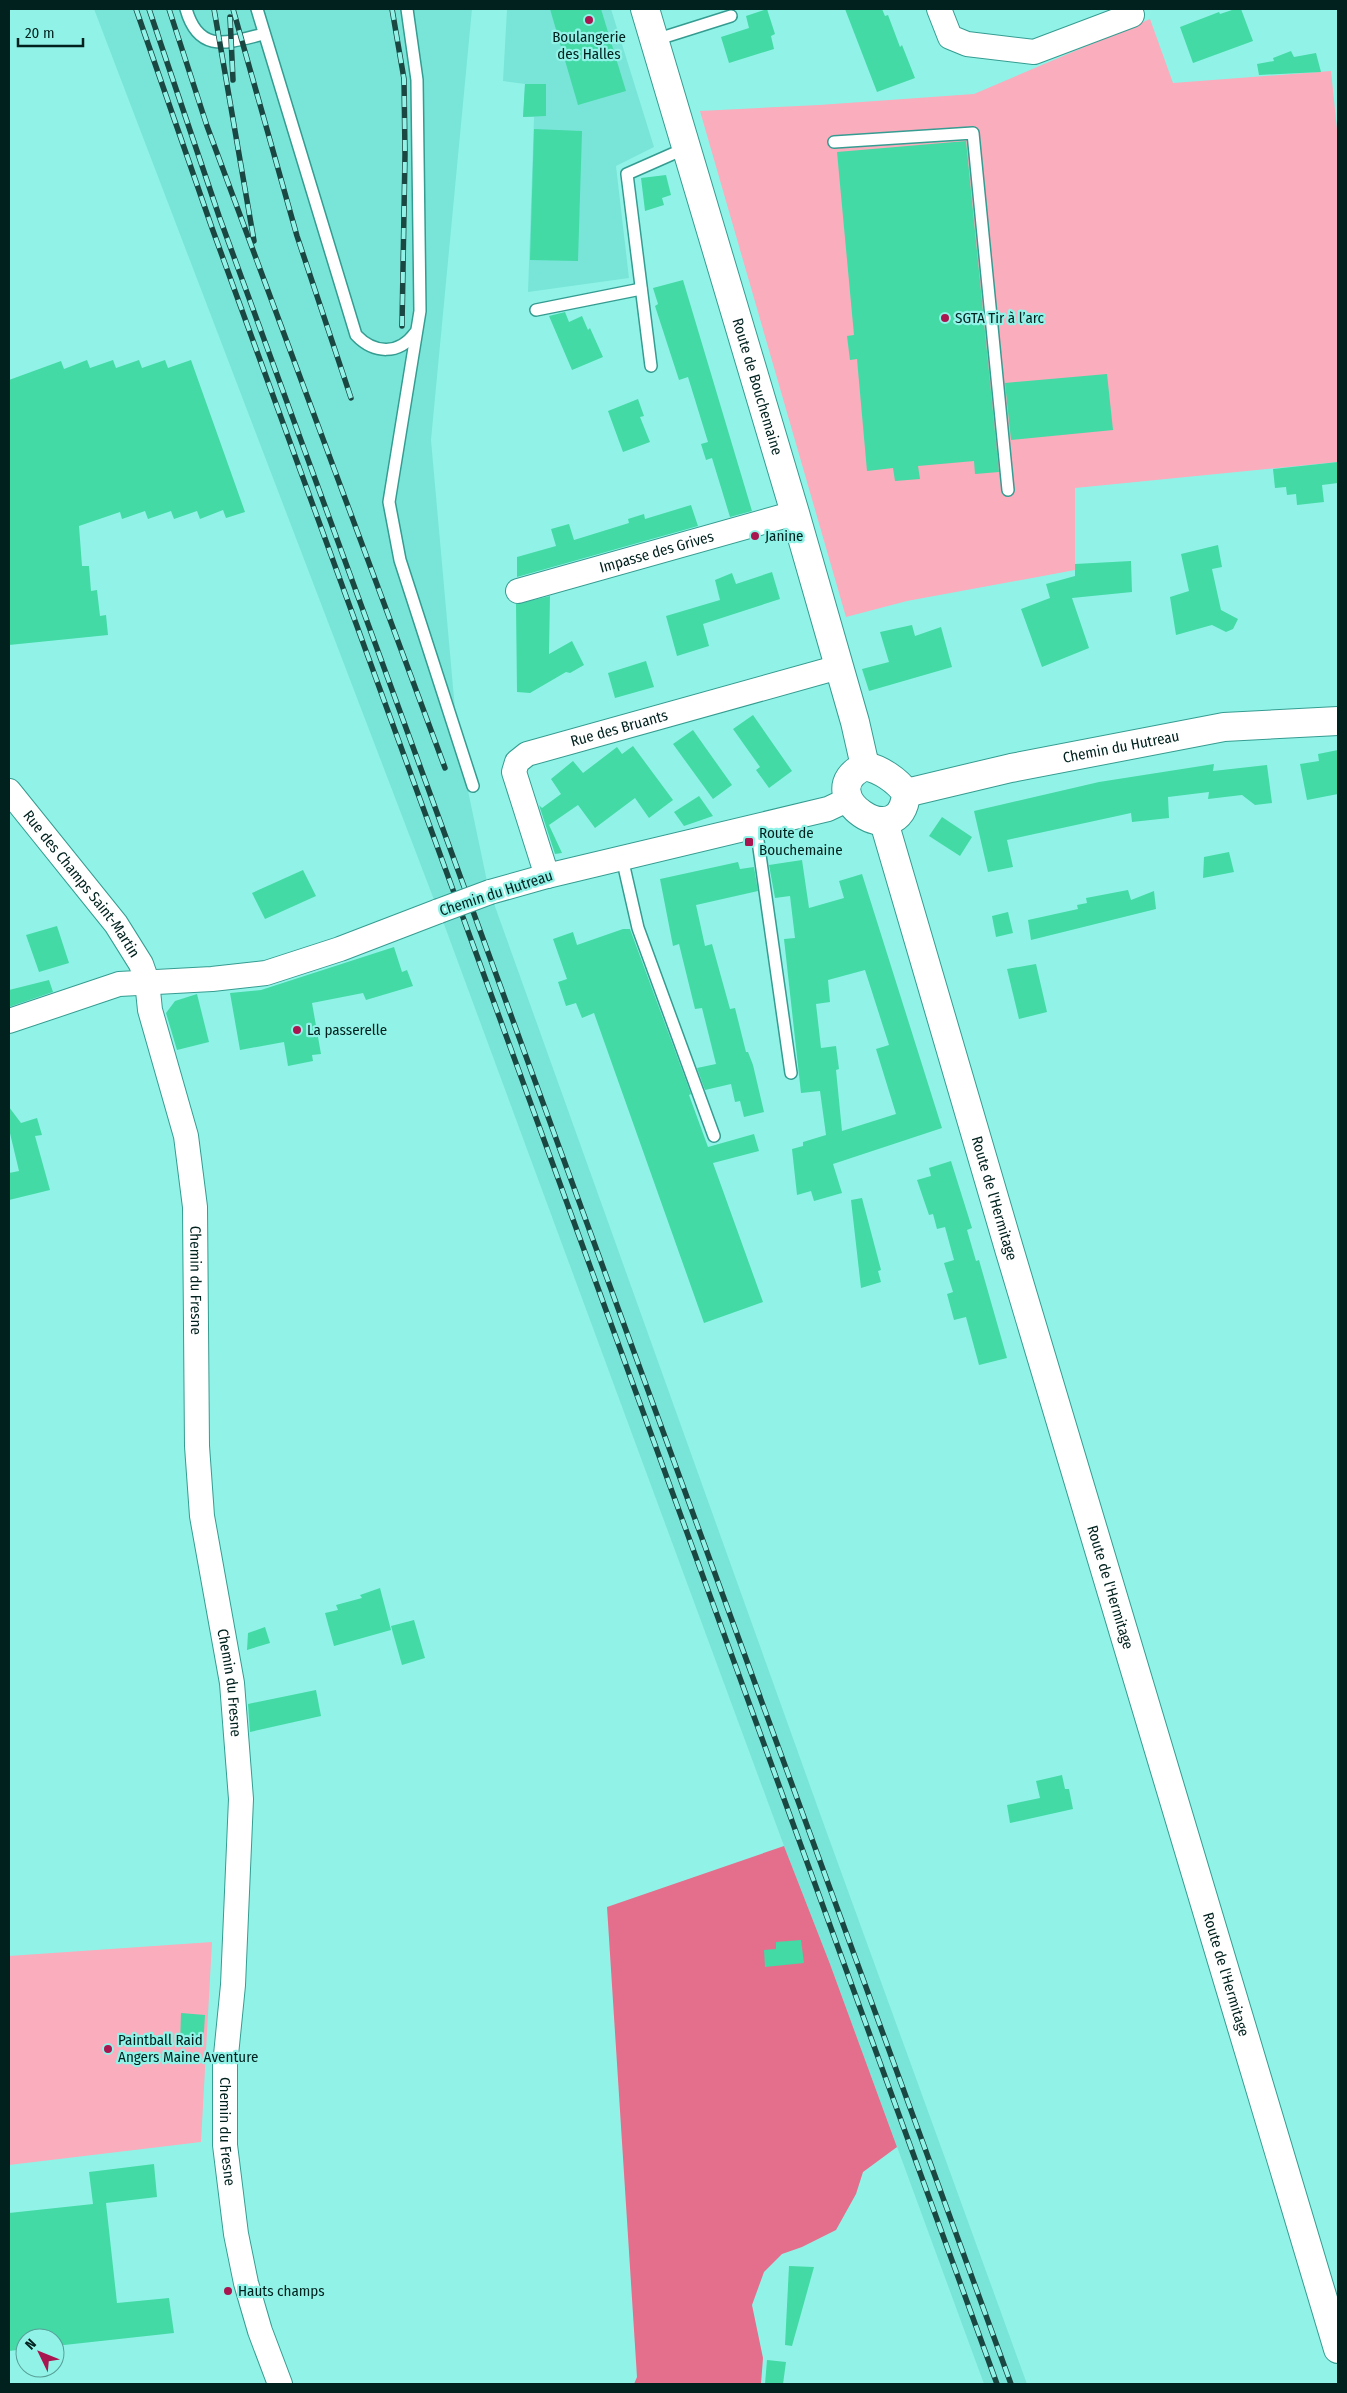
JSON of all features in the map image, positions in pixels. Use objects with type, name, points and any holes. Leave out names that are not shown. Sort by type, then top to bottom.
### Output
[{"type":"street","name":"Route de Bouchemaine","points":[[645,9],[796,513],[865,766]]},
{"type":"street","points":[[939,9],[950,37],[967,44],[1034,52],[1137,11]]},
{"type":"street","name":"Impasse des Grives","points":[[518,591],[796,513]]},
{"type":"street","name":"Rue des Bruants","points":[[547,876],[514,772],[521,757],[526,754],[839,667]]},
{"type":"street","name":"Chemin du Hutreau","points":[[906,792],[1011,768],[1224,727],[1338,721]]},
{"type":"street","points":[[865,766],[873,768],[899,784],[906,792],[906,803],[902,811],[893,819],[884,822],[875,821],[854,808],[847,800],[845,789],[849,777],[865,766]]},
{"type":"street","name":"Rue des Champs Saint-Martin","points":[[9,791],[116,924],[135,954],[147,981]]},
{"type":"street","name":"Chemin du Hutreau","points":[[9,1021],[119,984],[212,979],[266,972],[340,949],[490,892],[547,876],[828,809],[847,800]]},
{"type":"street","name":"Route de l'Hermitage","points":[[884,822],[1010,1252],[1338,2349]]},
{"type":"street","name":"Chemin du Fresne","points":[[147,981],[150,1010],[186,1136],[194,1198],[197,1446],[202,1516],[232,1683],[241,1799],[233,1985],[225,2065],[225,2145],[229,2185],[246,2283],[260,2331],[280,2384]]},
{"type":"lane","points":[[186,9],[196,29],[212,41],[221,43],[232,42],[264,34]]},
{"type":"lane","points":[[257,9],[356,335],[370,347],[389,350],[405,344],[416,331]]},
{"type":"lane","points":[[407,9],[417,80],[420,311],[389,502],[400,560],[473,786]]},
{"type":"lane","points":[[654,40],[731,16]]},
{"type":"lane","points":[[834,142],[973,133],[1008,490]]},
{"type":"lane","points":[[651,366],[627,174],[686,148]]},
{"type":"lane","points":[[536,310],[641,289]]},
{"type":"lane","points":[[756,827],[791,1073]]},
{"type":"lane","points":[[622,858],[638,928],[714,1136]]},
{"type":"shaded area","points":[[94,9],[472,9],[431,440],[458,743],[488,886],[436,905]]},
{"type":"shaded area","points":[[507,9],[611,9],[654,147],[616,166],[629,278],[528,292],[534,117],[523,117],[525,84],[503,81]]},
{"type":"shaded area","name":"SGTA Tir à l’arc","points":[[1150,19],[1173,83],[1331,71],[1338,139],[1338,462],[1075,488],[1075,570],[907,601],[846,617],[700,111],[974,94]]},
{"type":"shaded area","points":[[492,898],[823,1822],[1027,2384],[984,2384],[441,916]]},
{"type":"shaded area","points":[[784,1846],[830,1964],[897,2147],[863,2172],[856,2194],[836,2230],[802,2247],[782,2254],[764,2272],[752,2305],[763,2358],[761,2384],[634,2384],[637,2377],[607,1907]]},
{"type":"shaded area","name":"Paintball Raid Angers Maine Aventure","points":[[212,1942],[201,2142],[9,2165],[9,1956]]},
{"type":"building","points":[[550,9],[601,9],[626,91],[578,105]]},
{"type":"building","points":[[767,9],[775,34],[771,36],[774,49],[729,63],[721,37],[749,28],[746,16]]},
{"type":"building","points":[[845,9],[882,9],[885,16],[888,15],[900,47],[902,45],[915,78],[877,92]]},
{"type":"building","points":[[1241,9],[1253,41],[1193,63],[1180,27],[1219,12],[1220,14]]},
{"type":"building","points":[[1291,51],[1294,57],[1316,53],[1321,72],[1259,75],[1257,64],[1274,61],[1273,58]]},
{"type":"building","points":[[525,84],[546,84],[546,116],[523,117]]},
{"type":"building","points":[[534,129],[582,131],[578,261],[530,260]]},
{"type":"building","points":[[966,141],[999,472],[975,474],[974,461],[918,466],[920,479],[895,481],[893,468],[867,471],[857,359],[850,360],[847,336],[854,335],[837,152]]},
{"type":"building","points":[[666,175],[671,195],[662,198],[664,205],[645,211],[641,178]]},
{"type":"building","points":[[683,280],[752,511],[730,517],[712,458],[706,460],[701,444],[708,442],[688,377],[679,380],[655,306],[658,304],[653,288]]},
{"type":"building","points":[[565,312],[569,322],[582,316],[588,330],[590,328],[603,357],[572,370],[549,316]]},
{"type":"building","points":[[87,360],[90,368],[113,360],[116,368],[139,360],[142,368],[165,360],[168,368],[191,360],[245,512],[226,518],[223,510],[200,519],[197,511],[174,519],[171,511],[148,519],[145,511],[122,519],[120,512],[79,526],[82,566],[89,566],[91,591],[97,590],[100,616],[106,615],[108,635],[9,645],[9,380],[61,361],[64,369]]},
{"type":"building","points":[[1107,374],[1113,430],[1011,440],[1005,383]]},
{"type":"building","points":[[638,399],[644,416],[640,417],[650,442],[623,452],[608,411]]},
{"type":"building","points":[[1338,462],[1338,483],[1322,485],[1324,502],[1297,505],[1296,494],[1287,495],[1286,487],[1275,488],[1273,469]]},
{"type":"building","points":[[691,505],[698,526],[517,577],[517,557],[556,546],[551,529],[569,524],[574,540],[629,523],[628,519],[644,514],[645,519]]},
{"type":"building","points":[[1218,545],[1222,567],[1212,569],[1221,610],[1238,619],[1233,629],[1226,632],[1212,625],[1176,635],[1170,597],[1189,591],[1181,554]]},
{"type":"building","points":[[1131,561],[1132,592],[1072,598],[1089,648],[1042,667],[1021,609],[1050,598],[1046,584],[1075,576],[1075,564]]},
{"type":"building","points":[[772,572],[780,599],[703,624],[709,646],[677,656],[666,616],[720,600],[715,580],[732,573],[736,584]]},
{"type":"building","points":[[550,596],[549,654],[572,641],[584,665],[570,673],[566,672],[530,693],[517,692],[516,604]]},
{"type":"building","points":[[912,625],[915,636],[941,627],[952,667],[869,691],[862,669],[889,662],[880,632]]},
{"type":"building","points":[[646,661],[654,687],[615,698],[608,673]]},
{"type":"building","points":[[753,715],[792,771],[769,788],[756,770],[760,767],[733,729]]},
{"type":"building","points":[[693,730],[732,785],[713,799],[673,744]]},
{"type":"building","points":[[633,746],[673,800],[649,818],[635,798],[595,828],[578,805],[549,825],[562,853],[555,854],[539,805],[542,808],[561,794],[551,779],[573,761],[583,773],[617,747],[622,754]]},
{"type":"building","points":[[1338,750],[1338,794],[1307,800],[1300,764],[1319,761],[1318,754]]},
{"type":"building","points":[[1214,764],[1213,771],[1267,765],[1272,803],[1255,805],[1242,795],[1208,799],[1209,792],[1168,797],[1169,818],[1132,822],[1131,813],[1007,840],[1013,867],[988,872],[974,811],[1099,782]]},
{"type":"building","points":[[699,796],[713,816],[684,826],[674,812]]},
{"type":"building","points":[[942,817],[972,837],[960,856],[929,836]]},
{"type":"building","points":[[1229,852],[1234,872],[1203,878],[1204,857]]},
{"type":"building","points":[[802,860],[809,908],[844,898],[839,881],[862,874],[942,1128],[833,1164],[842,1193],[814,1201],[811,1191],[797,1195],[792,1149],[803,1146],[803,1142],[826,1135],[820,1091],[801,1093],[784,939],[795,938],[790,896],[775,898],[769,865]],"holes":[[[865,970],[889,1045],[876,1049],[896,1114],[842,1131],[836,1070],[839,1069],[836,1046],[821,1048],[816,1004],[830,1002],[828,980]]]},
{"type":"building","points":[[738,862],[740,869],[754,867],[758,891],[696,905],[705,946],[712,944],[730,1009],[735,1008],[746,1052],[748,1052],[753,1065],[764,1112],[744,1117],[740,1101],[735,1102],[731,1084],[705,1090],[697,1068],[716,1064],[702,1008],[695,1009],[679,944],[673,946],[660,879]]},
{"type":"building","points":[[303,870],[316,896],[265,919],[252,893]]},
{"type":"building","points":[[1128,890],[1131,900],[1154,891],[1156,909],[1031,940],[1028,920],[1078,909],[1077,905],[1087,903],[1086,898]]},
{"type":"building","points":[[1008,912],[1013,933],[996,937],[992,916]]},
{"type":"building","points":[[57,926],[69,963],[39,972],[26,935]]},
{"type":"building","points":[[623,929],[630,929],[691,1094],[689,1095],[708,1147],[754,1134],[759,1151],[713,1163],[763,1302],[704,1323],[594,1013],[582,1018],[576,1003],[566,1006],[558,982],[567,979],[553,939],[573,932],[577,945]]},
{"type":"building","points":[[394,947],[402,972],[407,970],[413,986],[366,1000],[363,993],[312,1003],[321,1054],[312,1055],[313,1061],[288,1066],[284,1042],[240,1050],[230,993],[261,990]]},
{"type":"building","points":[[1036,964],[1047,1012],[1019,1019],[1007,969]]},
{"type":"building","points":[[49,980],[53,992],[9,1007],[9,990]]},
{"type":"building","points":[[197,994],[209,1042],[177,1050],[166,1013],[175,1001]]},
{"type":"building","points":[[9,1107],[21,1123],[37,1118],[42,1135],[35,1136],[50,1190],[9,1200],[9,1173],[19,1171],[9,1129]]},
{"type":"building","points":[[951,1161],[972,1228],[967,1230],[976,1261],[979,1260],[1007,1358],[979,1365],[966,1317],[954,1320],[947,1294],[953,1292],[944,1263],[954,1260],[945,1227],[937,1229],[933,1214],[929,1215],[917,1180],[931,1176],[929,1168]]},
{"type":"building","points":[[862,1198],[881,1270],[878,1271],[881,1282],[861,1288],[851,1200]]},
{"type":"building","points":[[380,1588],[391,1630],[334,1646],[325,1613],[338,1610],[336,1605],[362,1598],[360,1595]]},
{"type":"building","points":[[414,1620],[425,1658],[402,1665],[391,1626]]},
{"type":"building","points":[[265,1627],[270,1643],[247,1650],[248,1633]]},
{"type":"building","points":[[316,1690],[321,1716],[250,1732],[248,1704]]},
{"type":"building","points":[[1062,1775],[1065,1789],[1069,1789],[1073,1809],[1010,1823],[1007,1805],[1040,1798],[1036,1781]]},
{"type":"building","points":[[801,1940],[804,1963],[765,1967],[764,1950],[776,1949],[776,1942]]},
{"type":"building","points":[[181,2013],[205,2015],[203,2047],[180,2046]]},
{"type":"building","points":[[154,2164],[157,2197],[106,2203],[117,2303],[169,2298],[174,2333],[65,2345],[65,2328],[15,2328],[15,2350],[9,2351],[9,2213],[93,2204],[89,2172]]},
{"type":"building","points":[[789,2266],[814,2267],[792,2346],[785,2345]]},
{"type":"building","points":[[767,2360],[786,2362],[783,2384],[765,2384]]},
{"type":"railway","points":[[136,9],[212,228],[997,2384]]},
{"type":"railway","points":[[149,9],[219,216],[1011,2384]]},
{"type":"railway","points":[[169,9],[207,126],[445,768]]},
{"type":"railway","points":[[214,9],[254,241]]},
{"type":"railway","points":[[233,9],[297,236],[351,398]]},
{"type":"railway","points":[[392,9],[404,79],[405,154],[402,326]]},
{"type":"railway","points":[[230,17],[233,80]]},
{"type":"place","name":"Boulangerie des Halles","points":[[589,20]]},
{"type":"place","name":"SGTA Tir à l’arc","points":[[945,318]]},
{"type":"place","name":"Janine","points":[[755,536]]},
{"type":"place","name":"Route de Bouchemaine","points":[[749,842]]},
{"type":"place","name":"La passerelle","points":[[297,1030]]},
{"type":"place","name":"Paintball Raid Angers Maine Aventure","points":[[108,2049]]},
{"type":"place","name":"Hauts champs","points":[[228,2291]]}]
